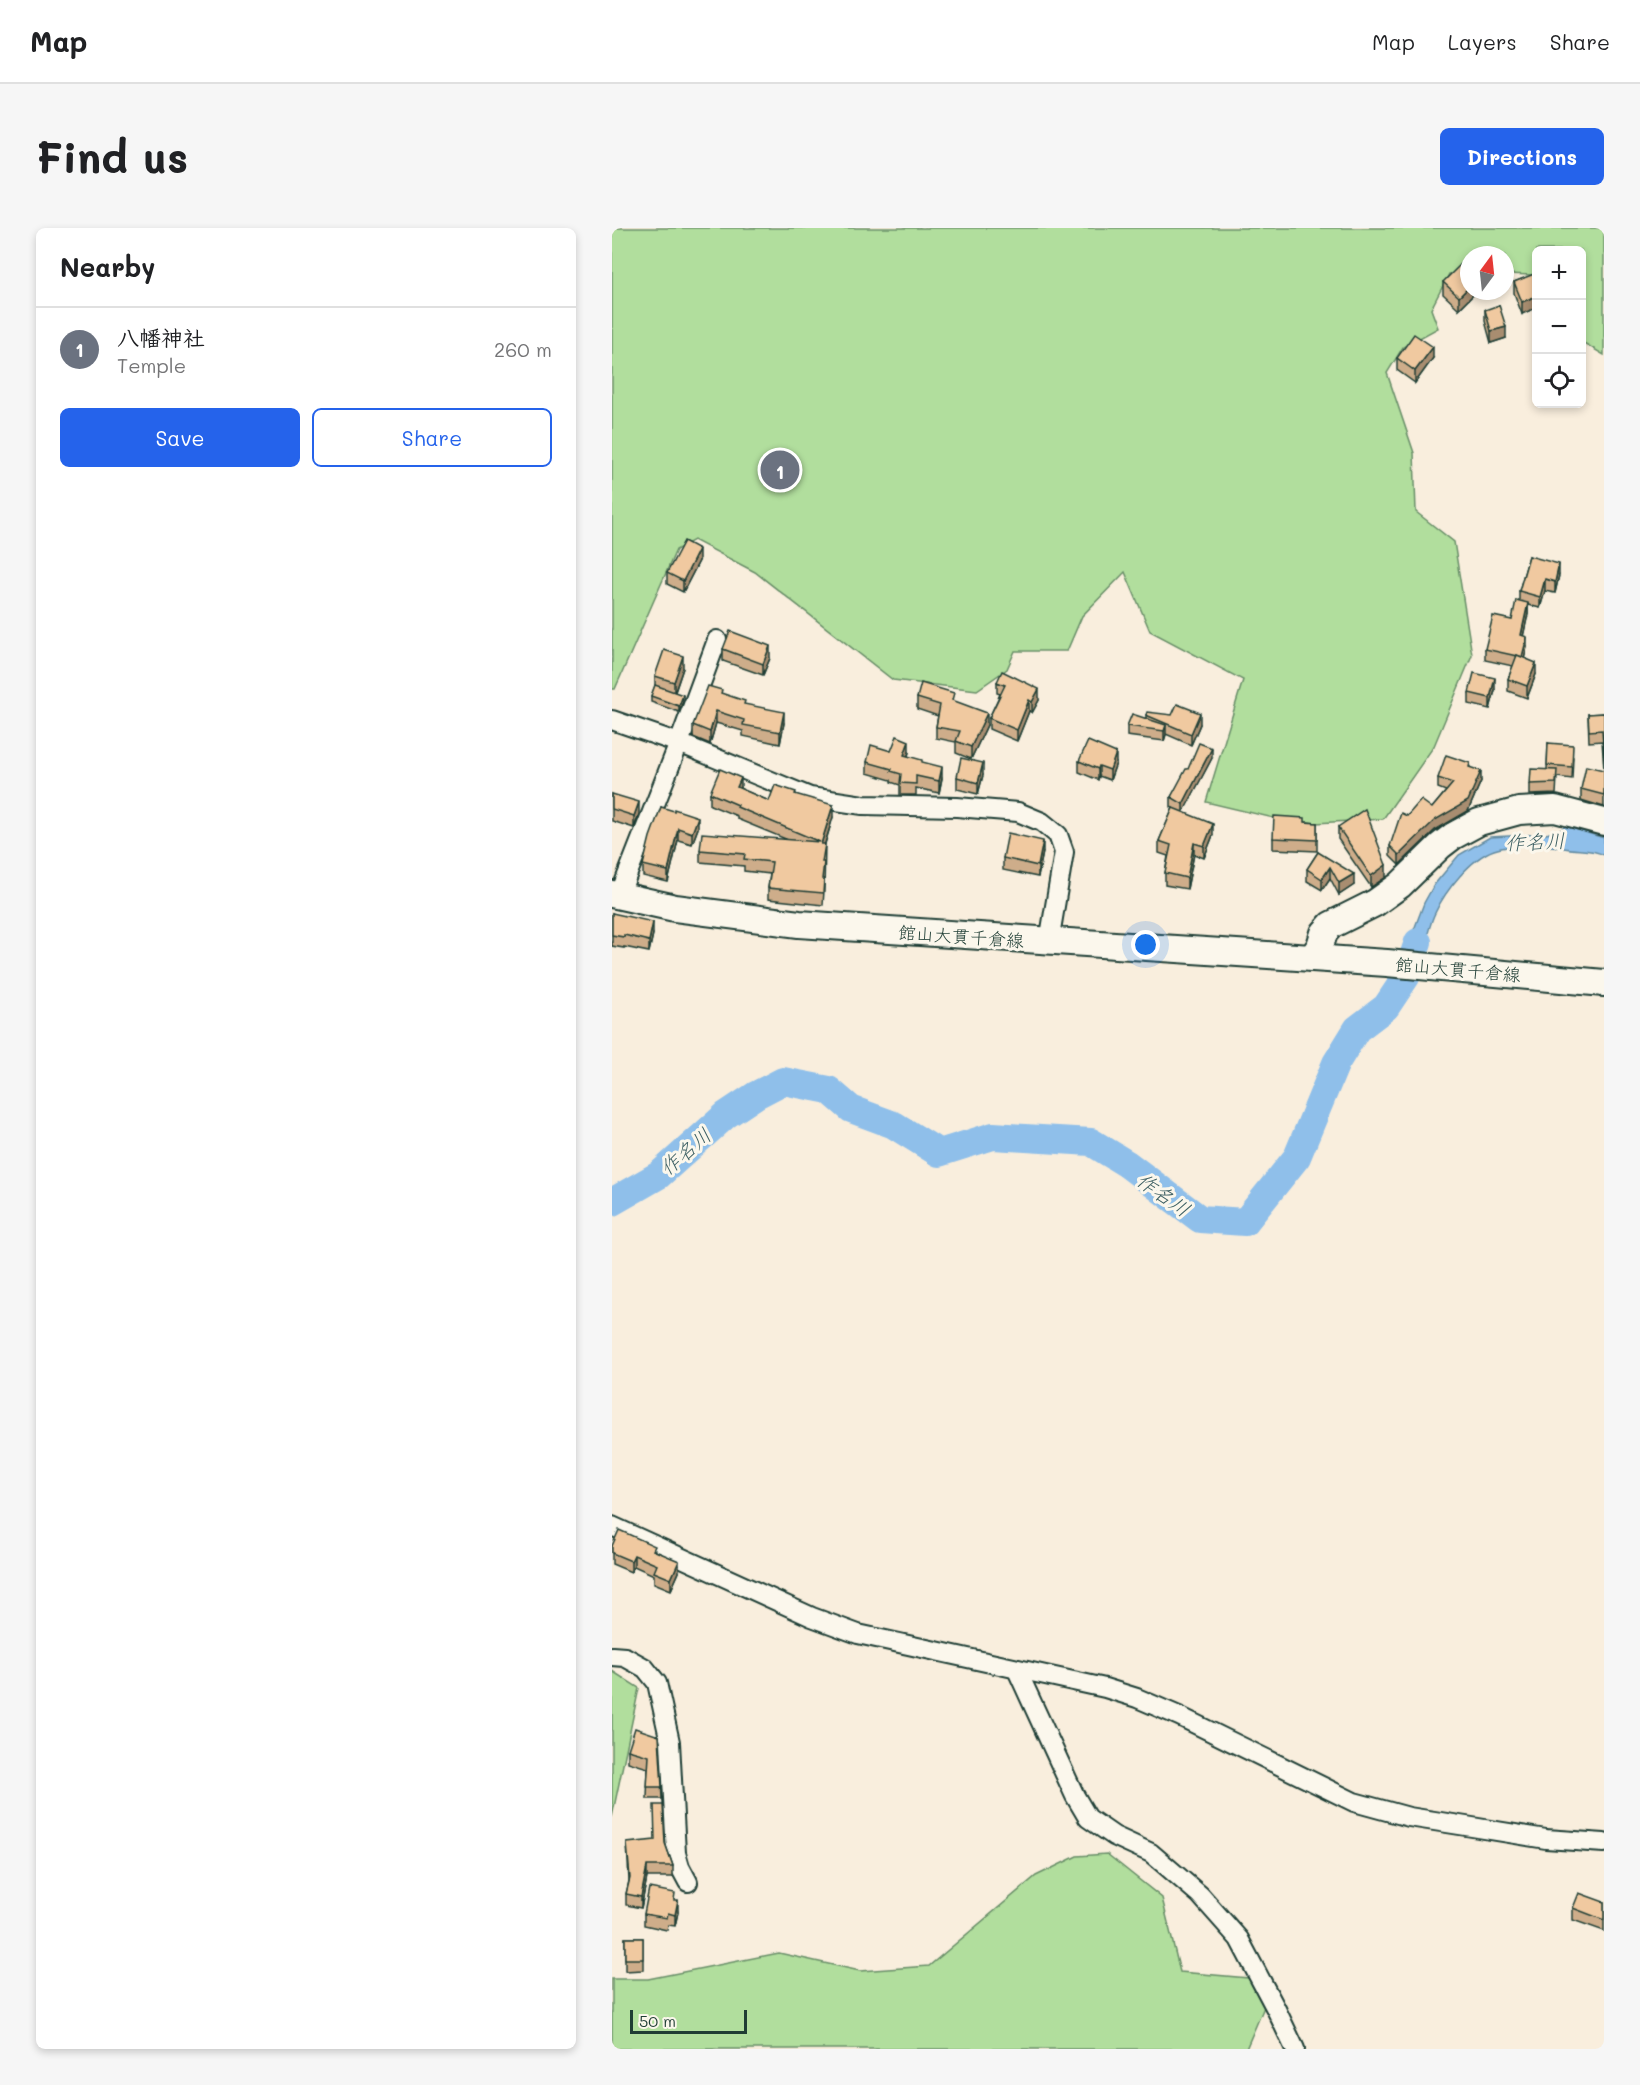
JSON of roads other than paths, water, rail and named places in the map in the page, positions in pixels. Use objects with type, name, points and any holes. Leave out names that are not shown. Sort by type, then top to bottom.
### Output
[{"type":"main road","points":[[1312,958],[1320,946],[1324,933],[1331,925],[1375,903],[1400,885],[1446,841],[1479,822],[1519,811],[1555,809],[1604,822]]},
{"type":"main road","name":"館山大貫千倉線","points":[[615,895],[675,909],[799,924],[1428,966],[1604,983]]},
{"type":"street","points":[[615,895],[679,743],[717,640]]},
{"type":"street","points":[[612,720],[679,743],[810,798],[863,806],[957,807],[1018,812],[1042,822],[1058,835],[1064,852],[1049,942]]},
{"type":"street","points":[[612,1526],[744,1587],[838,1627],[878,1639],[1106,1688],[1137,1698],[1179,1716],[1354,1802],[1409,1817],[1546,1839],[1604,1843]]},
{"type":"street","points":[[612,1656],[625,1657],[645,1668],[657,1683],[670,1742],[676,1853],[688,1882]]},
{"type":"street","points":[[1017,1670],[1075,1796],[1088,1818],[1114,1836],[1151,1853],[1208,1904],[1239,1939],[1295,2049]]},
{"type":"water","points":[[1565,826],[1604,838],[1604,855],[1589,850],[1539,845],[1510,847],[1485,854],[1460,876],[1439,904],[1422,953],[1406,951],[1424,903],[1434,885],[1459,855],[1490,837],[1546,834],[1561,830]]},
{"type":"waterway","name":"作名川","points":[[612,1202],[659,1175],[726,1115],[756,1095],[783,1081],[829,1090],[851,1109],[894,1125],[939,1153],[993,1136],[1091,1142],[1127,1164],[1200,1219],[1245,1222],[1297,1157],[1336,1063],[1357,1029],[1386,1007],[1406,977],[1418,942]]},
{"type":"place","name":"八幡神社","points":[[780,470]]}]
